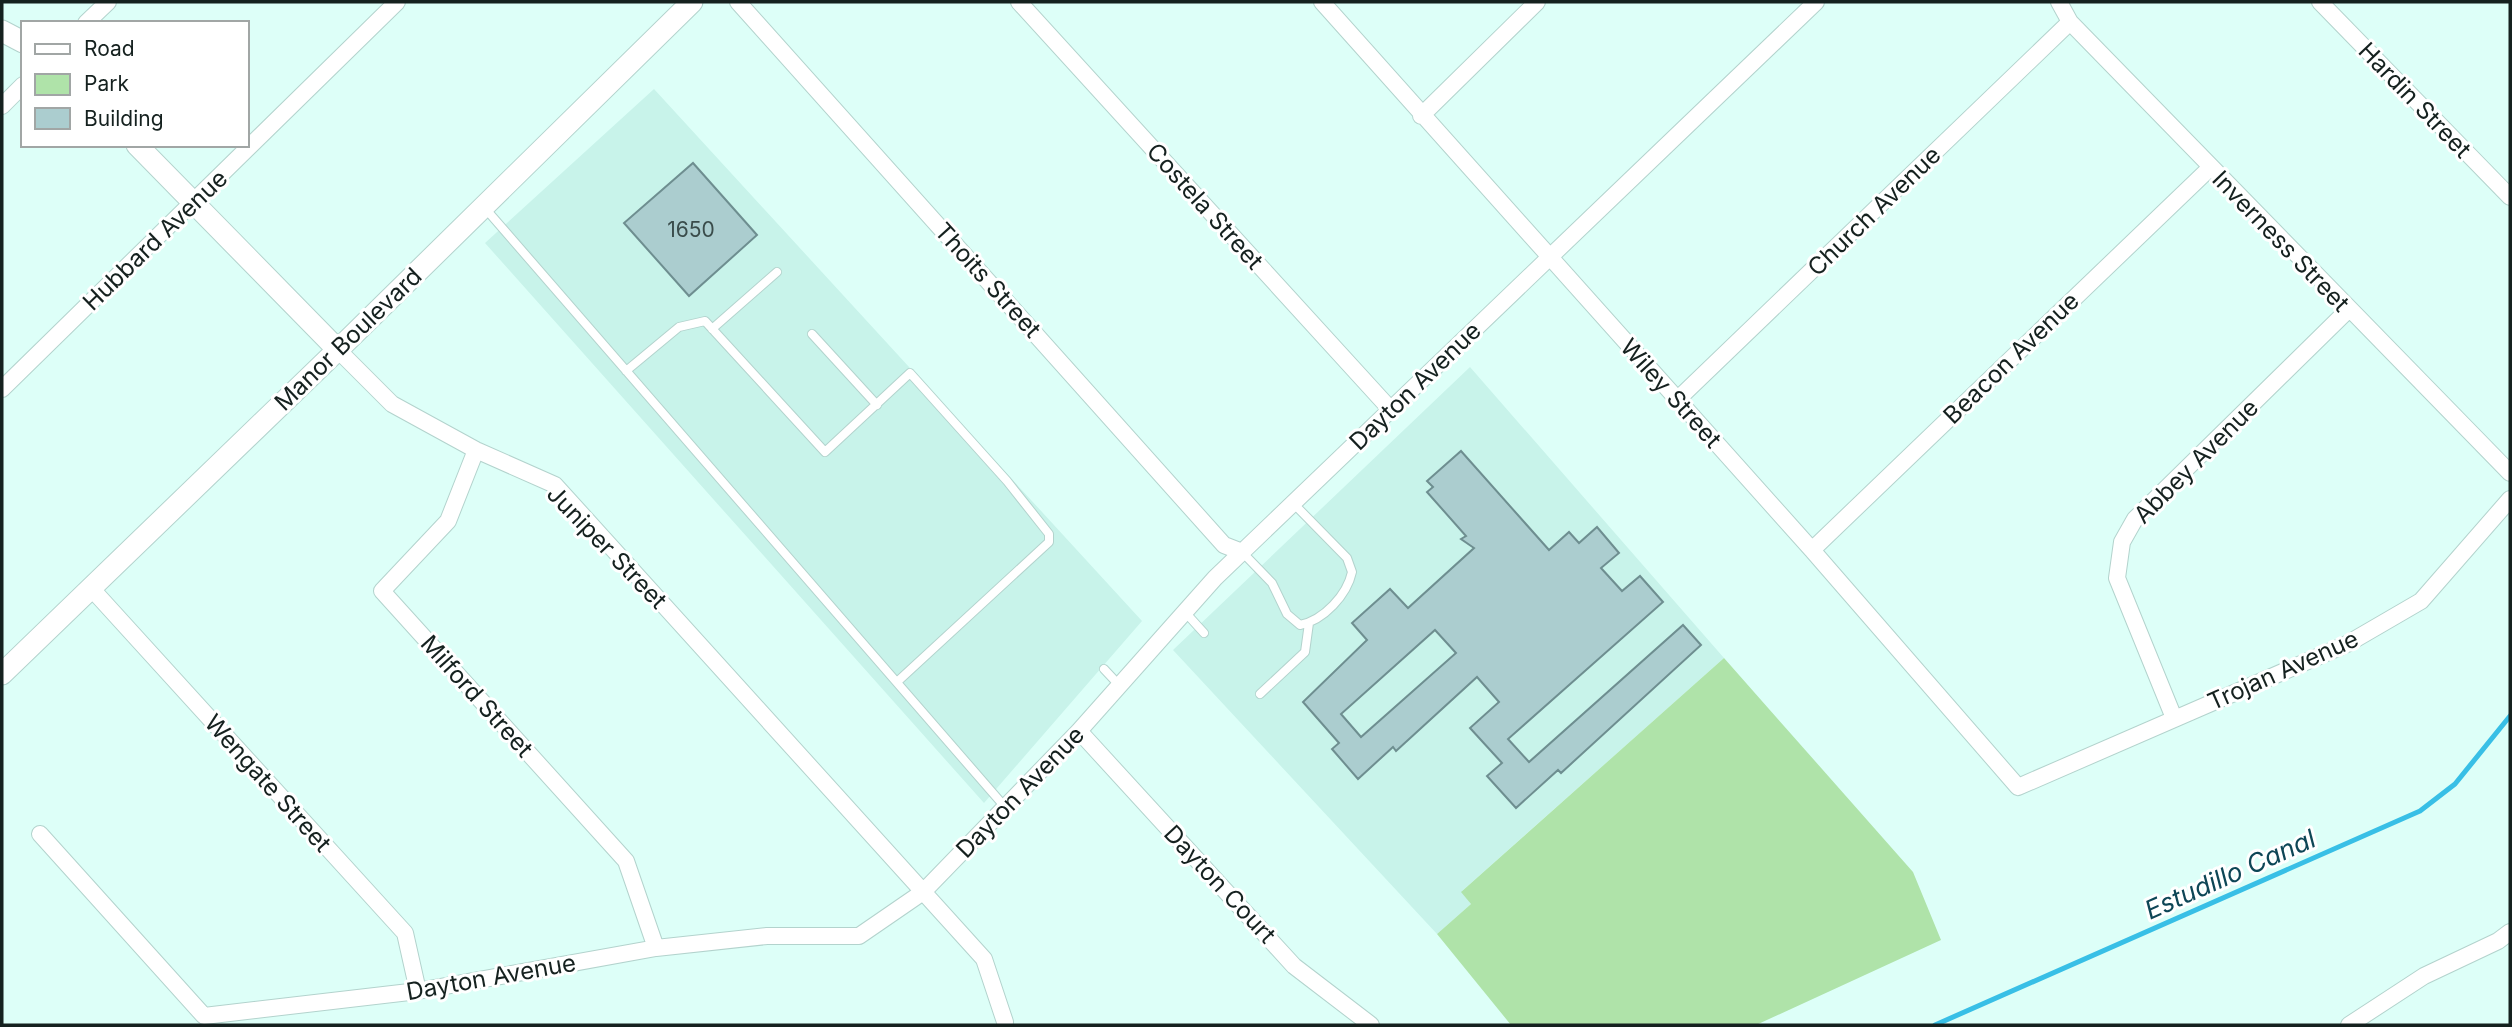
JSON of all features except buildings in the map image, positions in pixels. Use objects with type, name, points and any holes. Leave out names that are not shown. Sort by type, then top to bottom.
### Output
[{"type":"street","points":[[88,21],[108,2]]},
{"type":"street","name":"Hubbard Avenue","points":[[2,389],[397,2]]},
{"type":"street","name":"Manor Boulevard","points":[[2,674],[338,350],[692,2]]},
{"type":"street","name":"Thoits Street","points":[[738,2],[1224,545],[1242,552]]},
{"type":"street","name":"Costela Street","points":[[1019,2],[1391,410]]},
{"type":"street","name":"Wiley Street","points":[[1322,2],[1421,116],[1812,550],[2018,787]]},
{"type":"street","points":[[1421,116],[1537,2]]},
{"type":"street","name":"Dayton Avenue","points":[[40,834],[204,1016],[418,991],[656,948],[767,936],[859,936],[923,892],[1079,731],[1184,611],[1242,552],[1816,2]]},
{"type":"street","name":"Inverness Street","points":[[2059,2],[2070,22],[2348,310],[2510,473]]},
{"type":"street","name":"Hardin Street","points":[[2320,2],[2510,197]]},
{"type":"street","name":"Church Avenue","points":[[1677,400],[2070,22]]},
{"type":"street","points":[[2,31],[21,41]]},
{"type":"street","points":[[2,106],[21,87]]},
{"type":"street","name":"Juniper Street","points":[[139,147],[393,404],[476,450],[555,485],[984,959],[1005,1023]]},
{"type":"street","name":"Beacon Avenue","points":[[1812,550],[2210,168]]},
{"type":"street","name":"Abbey Avenue","points":[[2174,718],[2117,578],[2122,542],[2135,519],[2348,310]]},
{"type":"street","name":"Milford Street","points":[[476,450],[448,521],[382,591],[626,862],[656,948]]},
{"type":"street","name":"Trojan Avenue","points":[[2018,787],[2347,644],[2421,601],[2510,499]]},
{"type":"street","name":"Wengate Street","points":[[92,588],[405,933],[418,991]]},
{"type":"street","name":"Dayton Court","points":[[1079,731],[1294,965],[1371,1025]]},
{"type":"street","points":[[2349,1025],[2424,976],[2498,941],[2510,932]]},
{"type":"lane","points":[[484,207],[1006,807]]},
{"type":"lane","points":[[712,329],[777,272]]},
{"type":"lane","points":[[626,371],[679,327],[705,321],[825,452],[910,373],[1007,481],[1049,534],[1049,542],[897,682]]},
{"type":"lane","points":[[813,334],[877,405]]},
{"type":"lane","points":[[1242,552],[1272,583],[1280,606],[1300,625],[1309,623],[1343,596],[1353,572],[1347,558],[1293,503]]},
{"type":"lane","points":[[1184,611],[1204,633]]},
{"type":"lane","points":[[1260,694],[1305,652],[1309,623]]},
{"type":"lane","points":[[1104,669],[1119,685]]},
{"type":"shaded area","points":[[654,89],[1142,621],[984,803],[485,243]]},
{"type":"shaded area","points":[[1470,367],[1724,658],[1462,891],[1471,904],[1437,934],[1173,650]]},
{"type":"green space","points":[[1724,658],[1913,872],[1941,940],[1756,1025],[1511,1025],[1437,934],[1471,904],[1461,892]]},
{"type":"waterway","name":"Estudillo Canal","points":[[1935,1025],[2420,811],[2455,784],[2510,716]]}]
